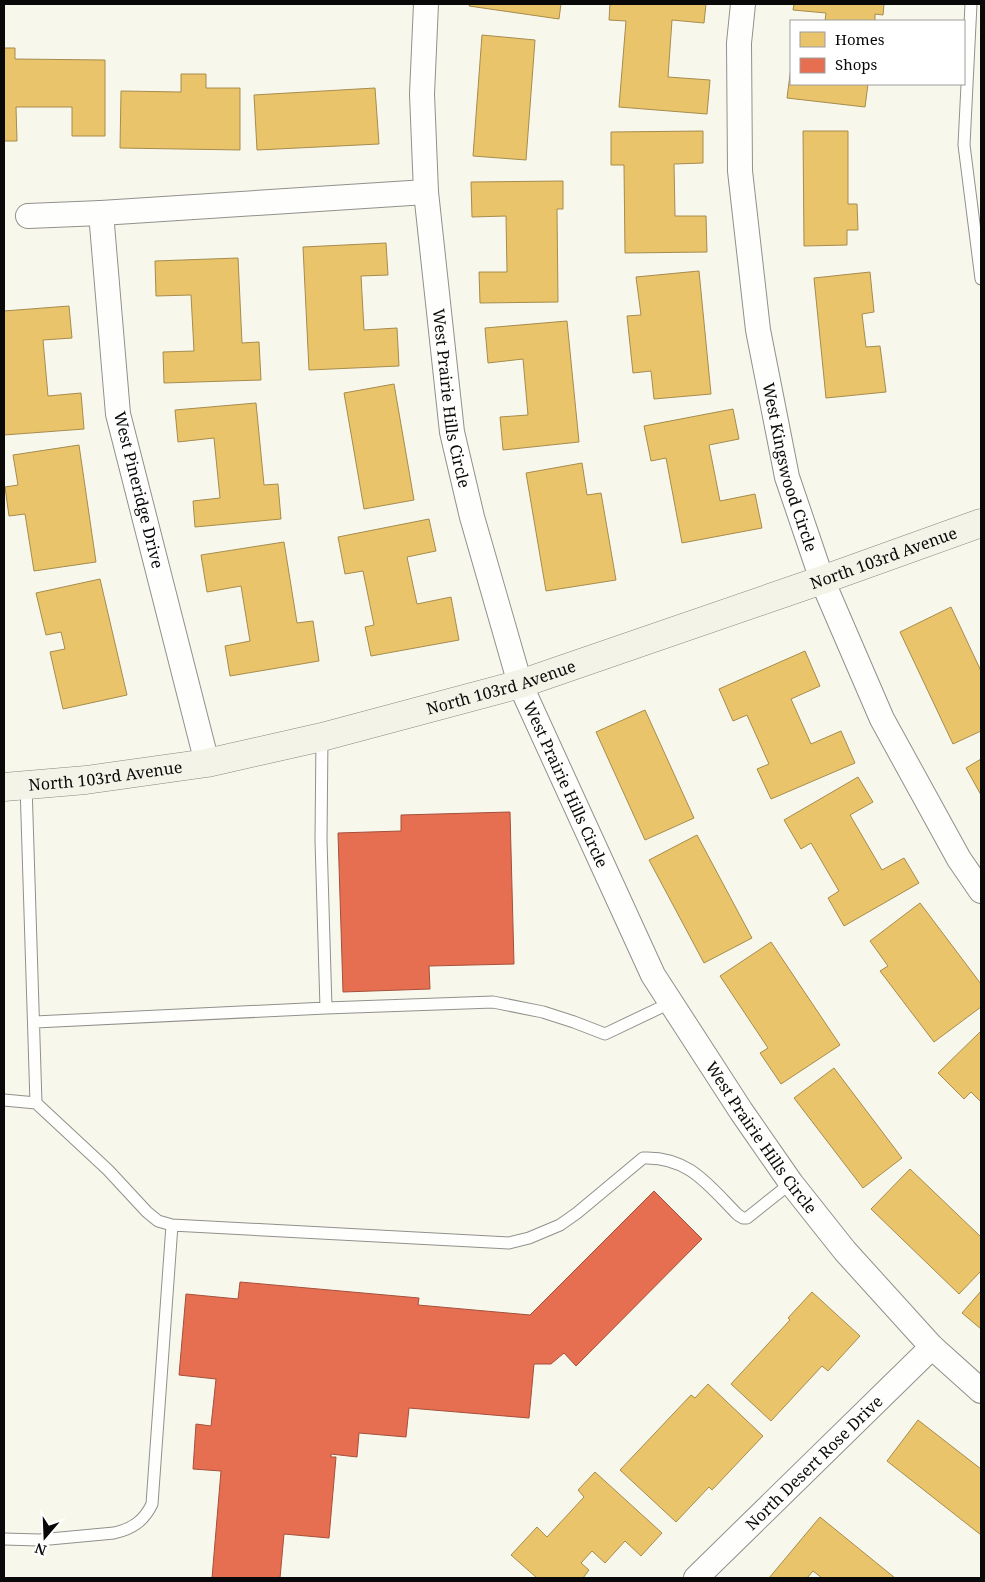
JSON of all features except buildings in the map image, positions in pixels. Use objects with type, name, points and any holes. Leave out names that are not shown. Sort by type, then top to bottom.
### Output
[{"type":"street","name":"West Prairie Hills Circle","points":[[426,4],[422,94],[426,192],[452,432],[472,517],[520,684],[652,975],[670,1003],[791,1183],[845,1251],[932,1347],[981,1391]]},
{"type":"street","name":"West Kingswood Circle","points":[[743,4],[739,43],[740,171],[758,330],[787,477],[822,580],[882,719],[959,859],[981,891]]},
{"type":"street","points":[[28,216],[426,192]]},
{"type":"street","name":"West Pineridge Drive","points":[[101,213],[118,414],[207,763]]},
{"type":"street","name":"North 103rd Avenue","points":[[15,786],[86,780],[207,763],[322,737],[520,684],[981,523]]},
{"type":"street","name":"North Desert Rose Drive","points":[[696,1578],[932,1347]]},
{"type":"lane","points":[[971,4],[964,145],[981,279]]},
{"type":"lane","points":[[322,737],[321,840],[326,1008]]},
{"type":"lane","points":[[15,786],[34,1022],[36,1102]]},
{"type":"lane","points":[[34,1022],[494,1002],[543,1012],[605,1034],[670,1003]]},
{"type":"lane","points":[[4,1100],[36,1102],[108,1170],[158,1222],[172,1225],[508,1243],[529,1238],[560,1225],[643,1158],[657,1157],[673,1161],[696,1173],[743,1218],[747,1218],[791,1183]]},
{"type":"lane","points":[[4,1539],[40,1540],[114,1533],[126,1530],[142,1520],[152,1504],[172,1225]]}]
